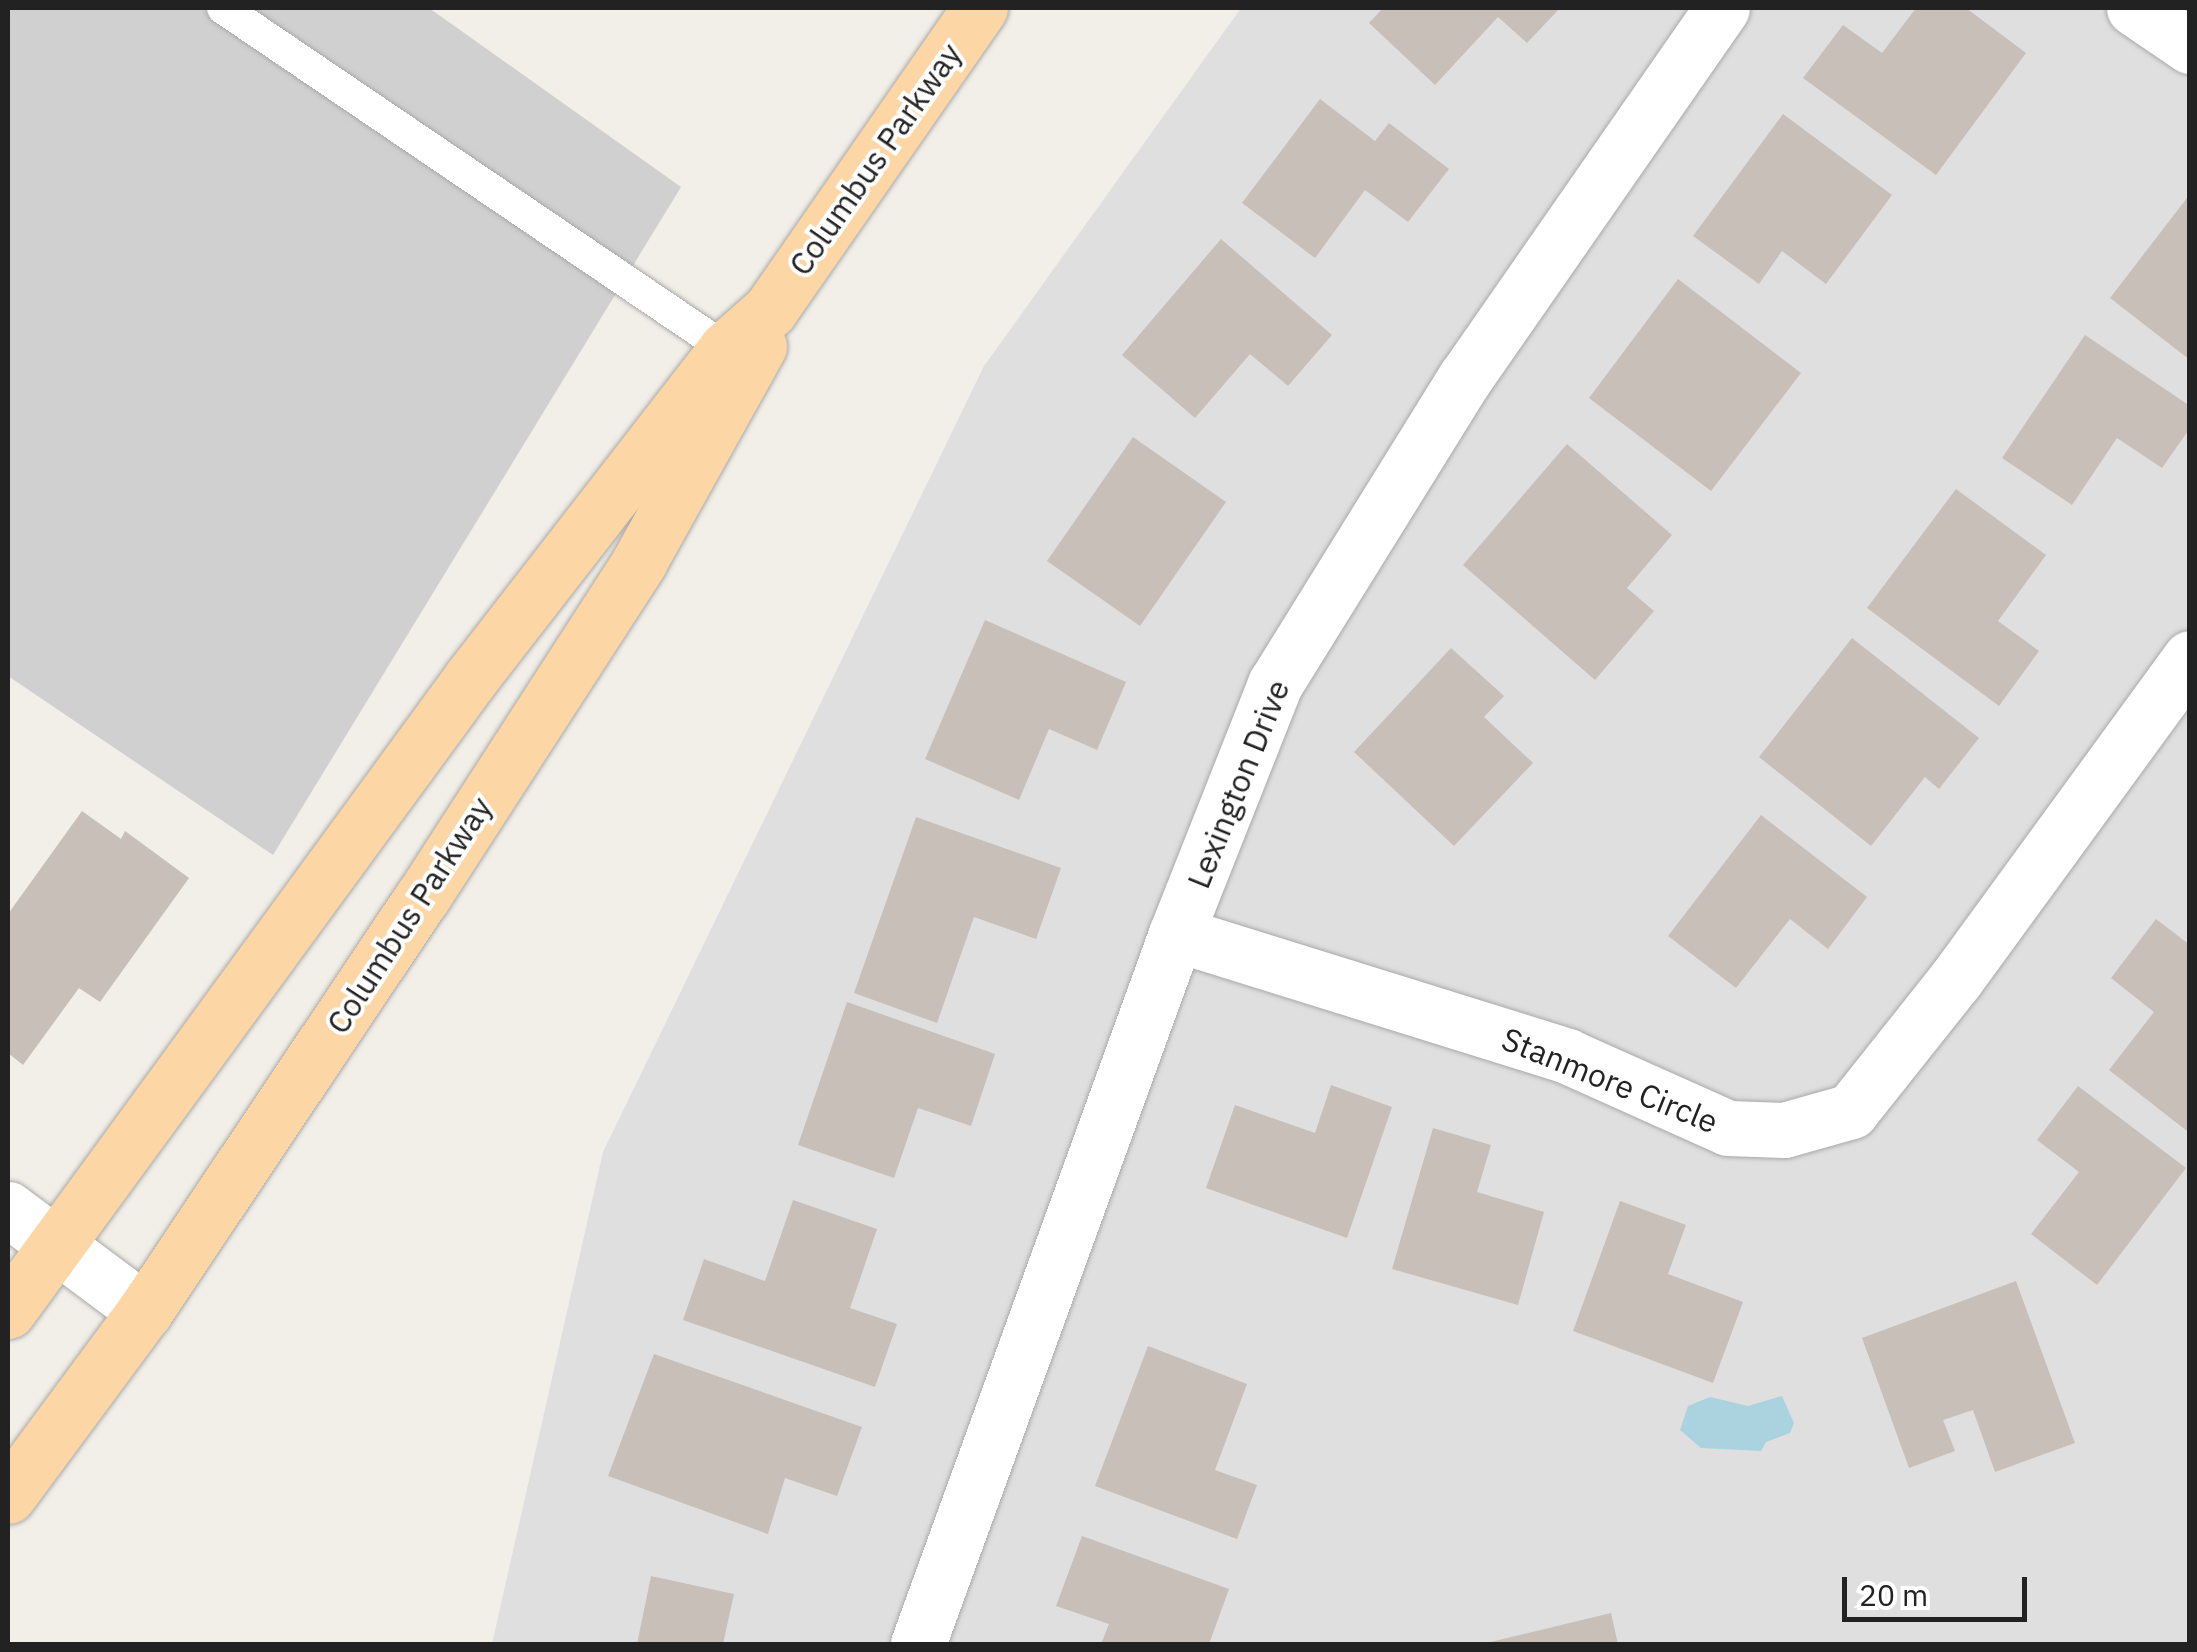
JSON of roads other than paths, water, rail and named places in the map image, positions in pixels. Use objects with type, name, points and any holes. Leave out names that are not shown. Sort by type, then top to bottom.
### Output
[{"type":"main road","name":"Columbus Parkway","points":[[8,1311],[471,678],[726,349],[770,310],[980,8]]},
{"type":"main road","name":"Columbus Parkway","points":[[8,1496],[146,1311],[639,562],[751,369],[770,310]]},
{"type":"street","name":"Lexington Drive","points":[[918,1644],[1176,934],[1276,684],[1464,378],[1722,8]]},
{"type":"street","points":[[2134,8],[2190,46]]},
{"type":"street","name":"Stanmore Circle","points":[[1176,934],[1567,1056],[1728,1128],[1784,1130],[1851,1111],[1956,979],[2190,658]]},
{"type":"street","points":[[8,1208],[146,1311]]},
{"type":"lane","points":[[223,8],[726,349]]},
{"type":"water","points":[[1782,1396],[1794,1423],[1790,1433],[1766,1442],[1761,1451],[1701,1448],[1680,1430],[1688,1406],[1710,1397],[1748,1406]]}]
